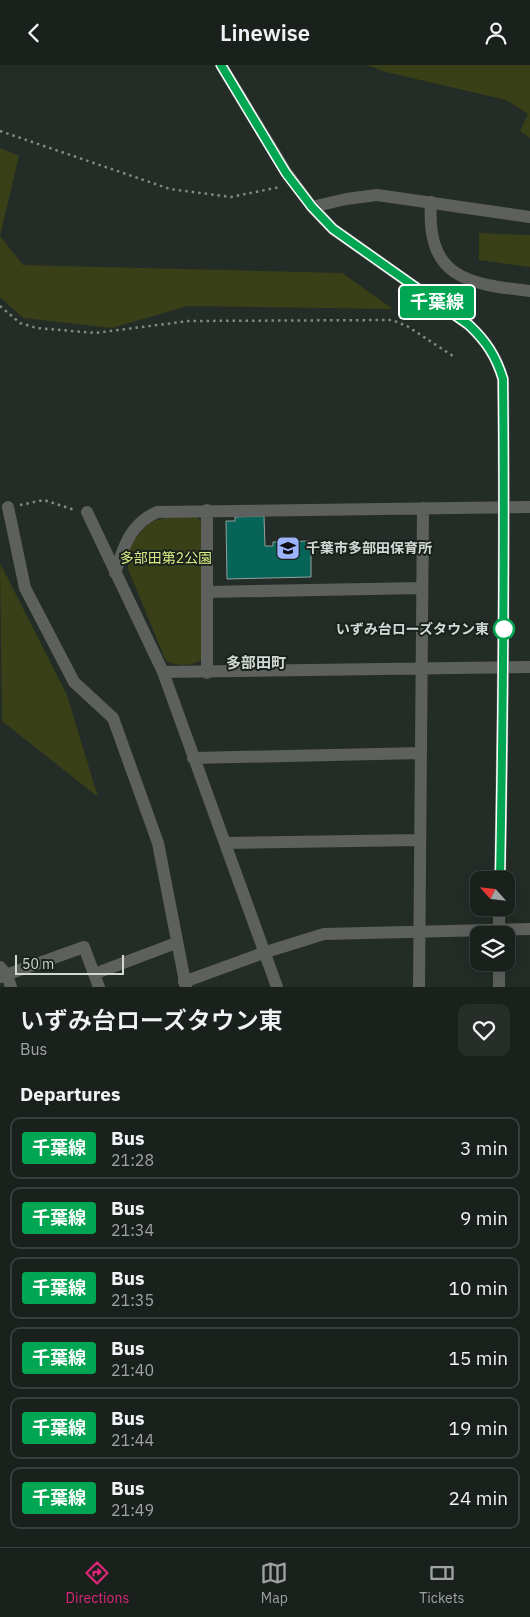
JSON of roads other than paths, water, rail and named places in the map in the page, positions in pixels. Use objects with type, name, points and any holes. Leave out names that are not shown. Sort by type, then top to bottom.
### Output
[{"type":"street","points":[[221,65],[294,185],[312,207],[333,229],[469,325],[485,340],[497,359],[503,379],[505,508],[500,871]]},
{"type":"street","points":[[312,207],[346,199],[377,195],[530,217]]},
{"type":"street","points":[[431,202],[430,228],[436,253],[452,271],[469,281],[483,285],[530,291]]},
{"type":"street","points":[[8,507],[25,588],[74,682],[113,718],[158,843],[185,984],[266,952],[324,934],[470,932]]},
{"type":"street","points":[[419,987],[422,507]]},
{"type":"street","points":[[115,573],[126,539],[145,518],[157,512],[530,507]]},
{"type":"street","points":[[207,673],[208,510]]},
{"type":"street","points":[[87,511],[163,672],[193,758],[266,952],[277,987]]},
{"type":"street","points":[[208,592],[422,588]]},
{"type":"street","points":[[163,672],[207,673],[530,667]]},
{"type":"street","points":[[193,758],[421,753]]},
{"type":"street","points":[[225,843],[420,840]]},
{"type":"street","points":[[515,930],[530,929]]},
{"type":"street","points":[[94,974],[176,943]]},
{"type":"street","points":[[4,977],[84,947],[98,987]]},
{"type":"street","points":[[499,971],[500,987]]},
{"type":"place","name":"千葉市多部田保育所","points":[[288,548]]},
{"type":"place","name":"いずみ台ローズタウン東","points":[[504,629]]},
{"type":"district","name":"多部田町","points":[[256,662]]},
{"type":"park label","name":"多部田第2公園","points":[[166,558]]}]
